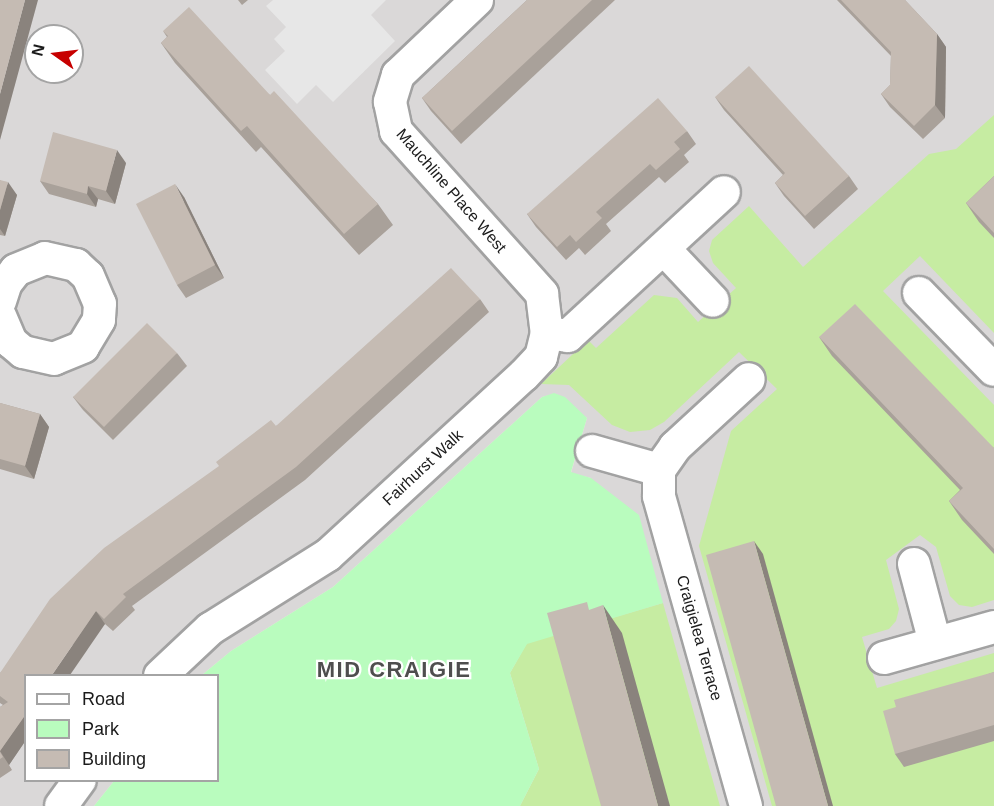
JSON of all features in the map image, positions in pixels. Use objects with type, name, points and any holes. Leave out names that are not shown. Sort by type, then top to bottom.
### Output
[{"type":"street","name":"Mauchline Place West","points":[[477,0],[398,75],[390,102],[396,131],[542,294],[547,333]]},
{"type":"street","points":[[547,333],[568,336],[724,192]]},
{"type":"street","points":[[664,249],[713,301]]},
{"type":"street","points":[[0,298],[16,270],[30,262],[53,259],[76,265],[88,276],[100,304],[99,320],[83,347],[54,359],[23,352],[11,342],[0,316]]},
{"type":"street","points":[[919,292],[994,370]]},
{"type":"street","name":"Fairhurst Walk","points":[[161,674],[210,629],[328,555],[524,375],[541,357],[547,333]]},
{"type":"street","points":[[592,451],[659,470],[675,447],[749,379]]},
{"type":"street","name":"Craigielea Terrace","points":[[659,470],[658,496],[746,806]]},
{"type":"street","points":[[914,564],[935,643]]},
{"type":"street","points":[[884,658],[994,627]]},
{"type":"street","points":[[61,806],[79,782]]},
{"type":"shaded area","points":[[0,0],[994,0],[994,806],[520,806],[539,769],[510,673],[527,643],[591,478],[571,473],[587,418],[554,394],[542,397],[333,587],[231,651],[203,674],[24,674],[24,782],[113,782],[94,806],[0,806]]},
{"type":"shaded area","points":[[273,0],[386,0],[371,15],[395,41],[333,102],[316,85],[297,104],[265,70],[285,51],[274,39],[286,27],[266,6]]},
{"type":"green space","points":[[994,115],[994,333],[920,256],[883,291],[994,405],[994,600],[972,607],[959,605],[950,596],[936,547],[920,535],[886,560],[899,609],[896,621],[889,629],[862,637],[877,688],[994,653],[994,806],[772,806],[699,546],[731,431],[777,389],[739,352],[664,422],[650,430],[630,432],[612,425],[569,385],[541,384],[588,340],[596,348],[654,295],[677,298],[698,322],[736,288],[713,263],[709,251],[712,240],[749,206],[803,267],[929,154],[956,149]]},
{"type":"green space","points":[[554,393],[565,397],[587,418],[571,472],[591,478],[639,515],[663,603],[527,644],[510,673],[539,769],[520,806],[94,806],[113,782],[219,782],[219,674],[203,674],[231,651],[333,587],[542,397]]},
{"type":"green space","points":[[663,603],[720,806],[520,806],[539,769],[510,673],[527,643]]},
{"type":"building","points":[[0,0],[25,0],[0,94]]},
{"type":"building","points":[[527,0],[592,0],[452,131],[422,98]]},
{"type":"building","points":[[841,0],[905,0],[937,34],[935,105],[914,126],[881,94],[890,85],[891,52]]},
{"type":"building","points":[[189,7],[270,95],[274,91],[378,204],[344,234],[247,126],[241,131],[161,43],[168,36],[163,31]]},
{"type":"building","points":[[749,66],[849,176],[805,216],[775,183],[785,173],[715,97]]},
{"type":"building","points":[[658,98],[687,131],[674,142],[680,149],[656,170],[650,164],[596,212],[602,218],[576,242],[570,235],[557,247],[527,214]]},
{"type":"building","points":[[53,132],[117,150],[106,191],[88,186],[87,194],[40,181]]},
{"type":"building","points":[[994,176],[994,233],[966,203]]},
{"type":"building","points":[[0,180],[8,182],[0,210]]},
{"type":"building","points":[[175,184],[215,265],[177,285],[136,204]]},
{"type":"building","points":[[451,268],[480,299],[296,467],[123,594],[126,597],[104,619],[96,611],[53,674],[24,674],[24,717],[0,751],[0,707],[8,702],[0,696],[0,673],[50,599],[104,548],[219,466],[216,462],[271,420],[276,426]]},
{"type":"building","points":[[855,304],[994,448],[994,549],[949,501],[963,488],[819,337]]},
{"type":"building","points":[[147,323],[177,353],[104,427],[73,397]]},
{"type":"building","points":[[0,403],[40,414],[25,466],[0,459]]},
{"type":"building","points":[[754,541],[828,806],[776,806],[706,555]]},
{"type":"building","points":[[587,602],[589,610],[603,605],[658,806],[601,806],[547,613]]},
{"type":"building","points":[[994,672],[994,725],[895,754],[883,711],[896,707],[894,700]]},
{"type":"district","name":"MID CRAIGIE","points":[[394,670]]}]
